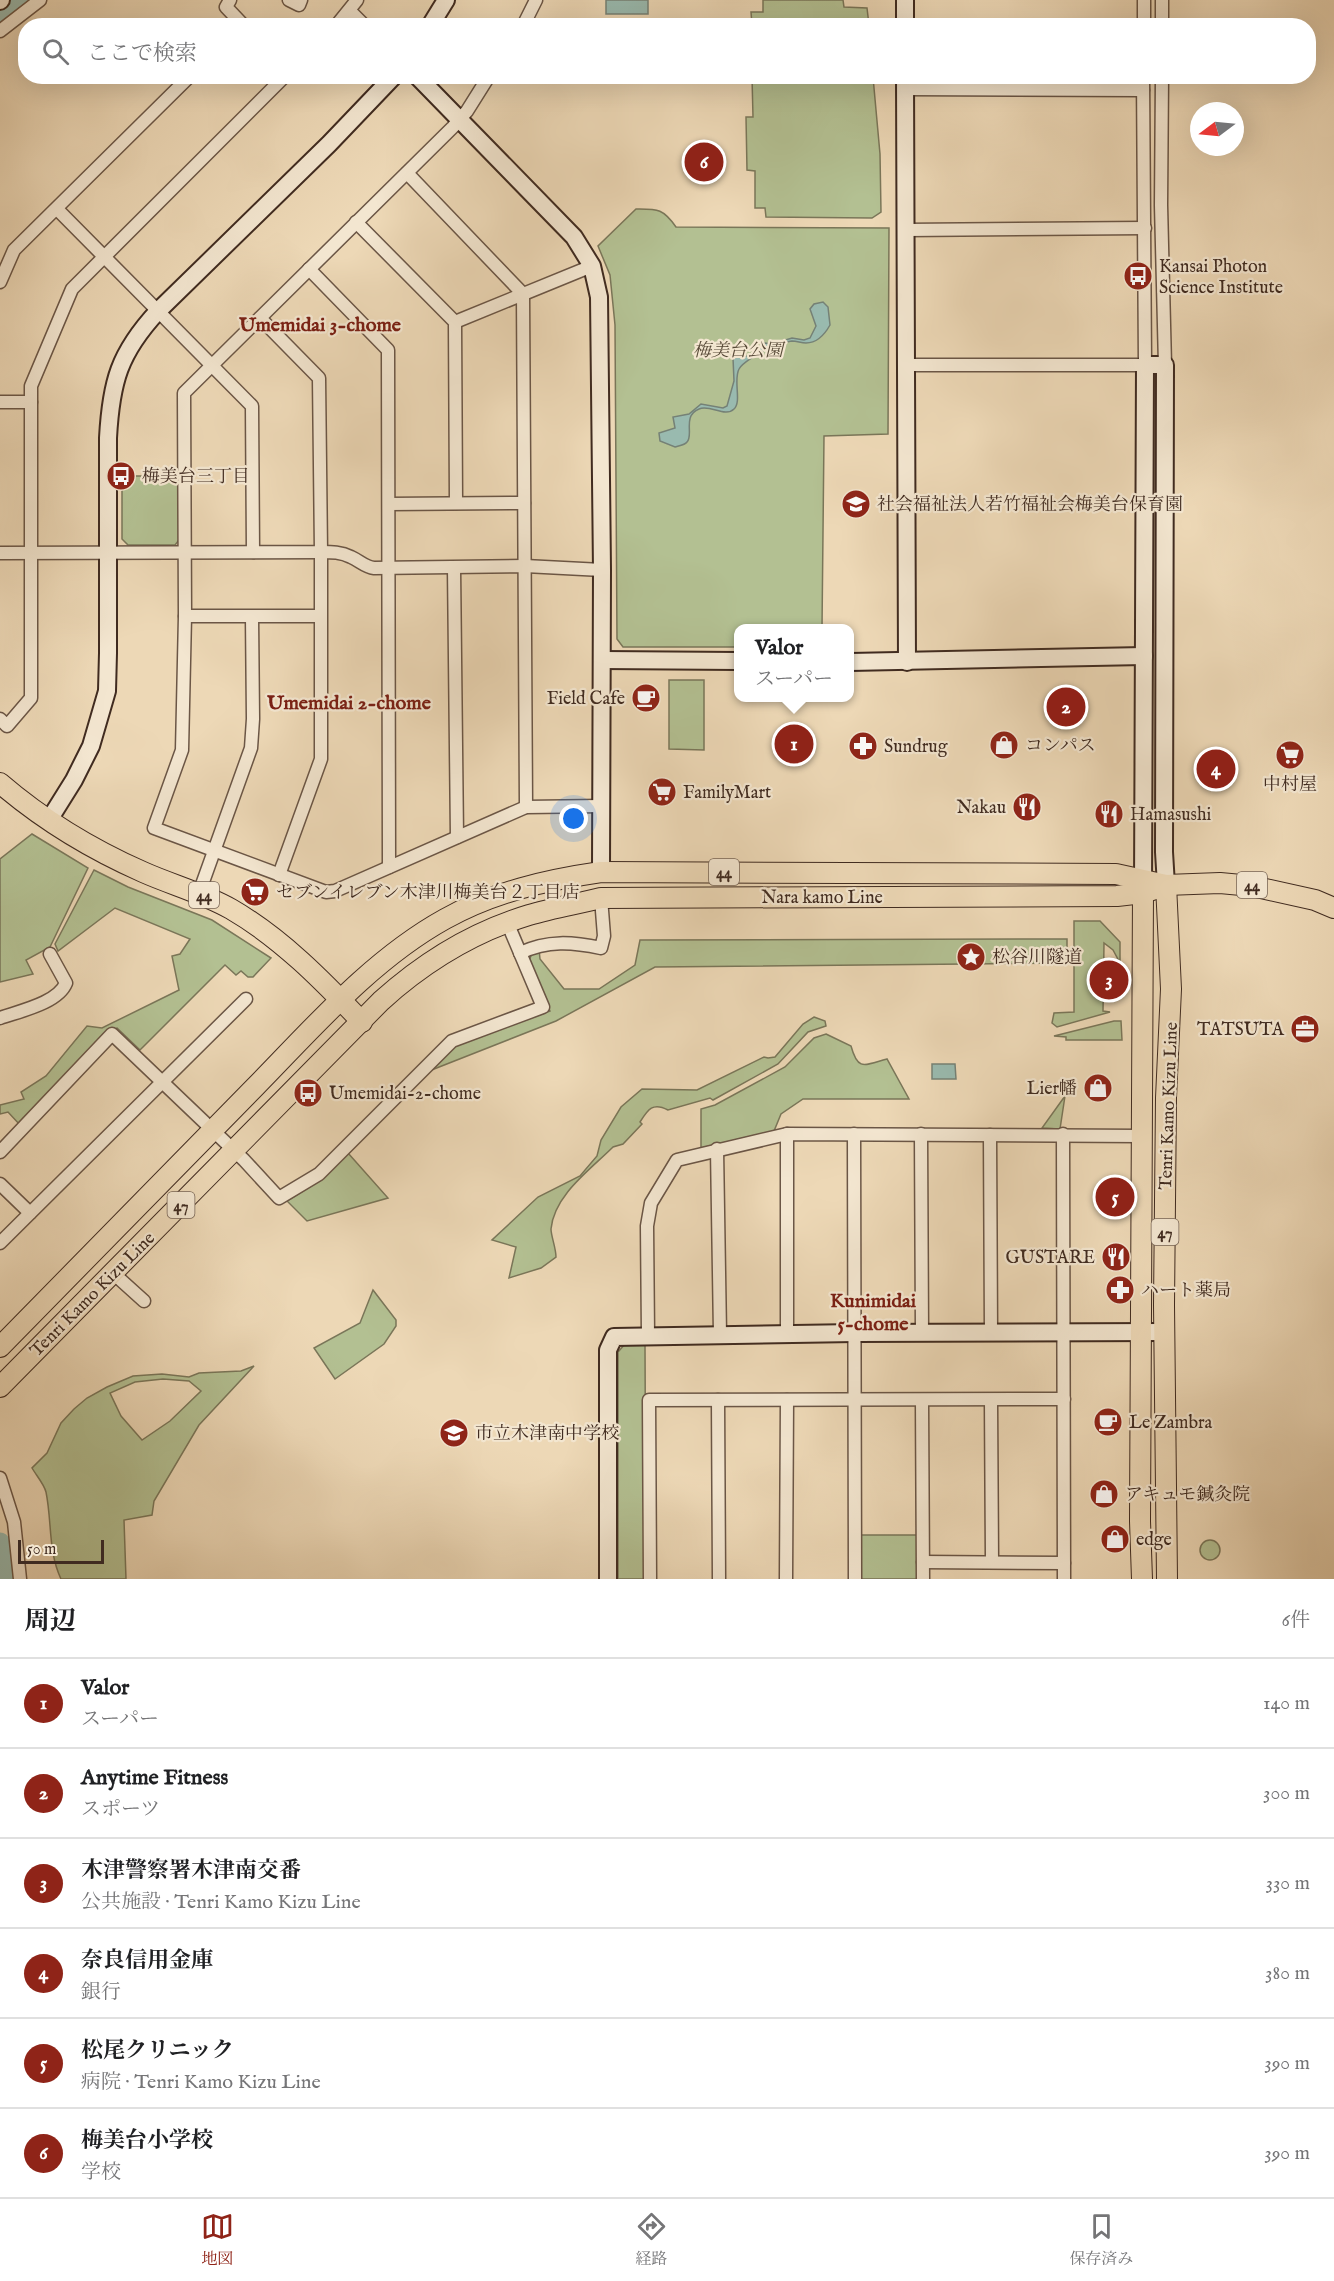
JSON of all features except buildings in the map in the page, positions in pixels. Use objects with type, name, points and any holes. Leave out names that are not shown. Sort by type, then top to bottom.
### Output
[{"type":"main road","name":"44","points":[[0,783],[21,801],[78,840],[146,874],[199,893],[228,907],[261,928],[279,942],[362,1022]]},
{"type":"main road","name":"Nara kamo Line","points":[[341,1000],[414,939],[465,909],[524,886],[601,872],[1116,874],[1143,886]]},
{"type":"main road","name":"Nara kamo Line","points":[[362,1022],[398,986],[432,960],[469,939],[507,922],[601,898],[1105,896],[1143,886],[1220,883],[1252,885],[1315,900],[1334,908]]},
{"type":"main road","name":"Tenri Kamo Kizu Line","points":[[1167,885],[1171,989],[1166,1098],[1164,1332],[1167,1579]]},
{"type":"main road","name":"Tenri Kamo Kizu Line","points":[[1142,1579],[1140,1332],[1143,886]]},
{"type":"main road","name":"Tenri Kamo Kizu Line","points":[[0,1347],[341,1000]]},
{"type":"main road","name":"Tenri Kamo Kizu Line","points":[[0,1387],[362,1022]]},
{"type":"street","points":[[0,31],[40,0]]},
{"type":"street","points":[[230,0],[226,7],[236,18]]},
{"type":"street","points":[[289,0],[299,5],[301,0]]},
{"type":"street","points":[[343,18],[357,0]]},
{"type":"street","points":[[435,18],[446,0]]},
{"type":"street","points":[[528,18],[536,0]]},
{"type":"street","points":[[905,0],[905,18]]},
{"type":"street","points":[[1144,0],[1144,18]]},
{"type":"street","points":[[1162,0],[1162,18]]},
{"type":"street","points":[[350,11],[357,18]]},
{"type":"street","points":[[0,282],[14,250],[182,84]]},
{"type":"street","points":[[0,719],[8,726],[31,698],[31,386],[72,289],[277,84]]},
{"type":"street","points":[[49,820],[83,763],[103,710],[108,672],[110,402],[126,353],[141,329],[158,311],[329,144],[386,84]]},
{"type":"street","points":[[425,84],[573,237],[592,266],[599,297],[602,570],[601,872]]},
{"type":"street","points":[[484,84],[459,120],[184,393],[185,616],[182,750],[154,828],[326,892],[335,891],[526,807],[602,806]]},
{"type":"street","points":[[904,84],[907,662]]},
{"type":"street","points":[[938,84],[1143,90]]},
{"type":"street","points":[[1143,84],[1145,228],[1143,886]]},
{"type":"street","points":[[1162,84],[1161,205],[1165,365],[1164,852],[1167,885]]},
{"type":"street","points":[[407,173],[523,294],[526,807]]},
{"type":"street","points":[[57,209],[252,406],[253,552]]},
{"type":"street","points":[[356,222],[455,322],[456,502]]},
{"type":"street","points":[[906,230],[1145,228]]},
{"type":"street","points":[[455,322],[592,266]]},
{"type":"street","points":[[309,269],[388,350],[389,867]]},
{"type":"street","points":[[260,318],[319,378],[321,759],[279,875]]},
{"type":"street","points":[[906,365],[1165,365]]},
{"type":"street","points":[[0,402],[30,402]]},
{"type":"street","points":[[389,504],[524,503]]},
{"type":"street","points":[[0,552],[321,552],[344,554],[370,568],[525,566],[602,570]]},
{"type":"street","points":[[454,568],[457,837]]},
{"type":"street","points":[[185,616],[320,615]]},
{"type":"street","points":[[199,893],[251,748],[252,617]]},
{"type":"street","points":[[854,662],[1144,656]]},
{"type":"street","points":[[602,660],[734,661]]},
{"type":"street","points":[[520,953],[537,945],[576,943],[602,948],[604,936],[601,898]]},
{"type":"street","points":[[0,1152],[112,1034],[234,1151],[279,1198],[319,1174],[452,1041],[543,1007],[507,922]]},
{"type":"street","points":[[0,1018],[56,997],[64,988],[66,983],[50,954]]},
{"type":"street","points":[[0,1243],[246,999]]},
{"type":"street","points":[[648,1335],[647,1226],[651,1203],[676,1160],[787,1134],[1142,1136]]},
{"type":"street","points":[[787,1134],[787,1333]]},
{"type":"street","points":[[854,1134],[855,1579]]},
{"type":"street","points":[[921,1134],[922,1333]]},
{"type":"street","points":[[1063,1134],[1064,1579]]},
{"type":"street","points":[[990,1135],[991,1333]]},
{"type":"street","points":[[717,1149],[720,1334]]},
{"type":"street","points":[[0,1184],[30,1212]]},
{"type":"street","points":[[113,1273],[144,1301]]},
{"type":"street","points":[[608,1579],[608,1350],[614,1336],[1164,1332]]},
{"type":"street","points":[[650,1579],[649,1400],[991,1401],[1064,1399]]},
{"type":"street","points":[[718,1400],[719,1579]]},
{"type":"street","points":[[786,1579],[787,1400]]},
{"type":"street","points":[[922,1401],[923,1579]]},
{"type":"street","points":[[991,1401],[993,1561]]},
{"type":"street","points":[[0,1478],[14,1522],[20,1579]]},
{"type":"street","points":[[923,1562],[1064,1563]]},
{"type":"green space","points":[[763,0],[843,0],[844,7],[867,8],[868,18],[751,18],[751,12],[763,12]]},
{"type":"green space","points":[[752,84],[874,84],[880,154],[881,212],[872,218],[766,217],[765,208],[755,208],[755,171],[747,170],[746,117],[753,117]]},
{"type":"green space","name":"梅美台公園","points":[[636,209],[659,211],[667,216],[676,227],[889,228],[888,434],[824,436],[822,624],[734,624],[734,647],[623,647],[617,639],[615,325],[610,275],[598,246]]},
{"type":"green space","points":[[122,476],[179,476],[179,540],[175,545],[128,545],[122,539]]},
{"type":"green space","points":[[669,680],[704,680],[704,750],[669,749]]},
{"type":"green space","points":[[32,834],[88,868],[50,947],[26,960],[33,974],[0,982],[0,859]]},
{"type":"green space","points":[[94,870],[128,887],[212,920],[271,958],[253,977],[248,977],[241,971],[236,975],[225,965],[140,1050],[117,1028],[20,1125],[8,1112],[0,1114],[0,1105],[24,1099],[21,1092],[46,1076],[87,1026],[102,1028],[179,990],[172,956],[180,954],[190,939],[115,908],[58,951],[55,944]]},
{"type":"green space","points":[[1074,921],[1100,921],[1120,942],[1120,963],[1113,950],[1104,943],[1103,1011],[1110,1012],[1057,1027],[1052,1023],[1054,1013],[1074,1012]]},
{"type":"green space","points":[[1067,939],[1067,963],[655,967],[556,1021],[429,1071],[457,1045],[550,1011],[529,961],[532,953],[539,949],[540,959],[564,989],[599,989],[635,965],[640,940]]},
{"type":"green space","points":[[814,1017],[825,1021],[826,1026],[808,1032],[778,1064],[713,1100],[710,1098],[668,1110],[655,1107],[648,1110],[640,1122],[642,1124],[623,1144],[613,1147],[575,1183],[559,1205],[551,1229],[556,1257],[541,1268],[509,1278],[516,1247],[492,1240],[538,1197],[580,1176],[597,1156],[601,1140],[621,1107],[642,1089],[697,1090],[764,1057],[775,1057],[803,1024]]},
{"type":"green space","points":[[1121,1021],[1122,1040],[1066,1040],[1066,1037],[1054,1036]]},
{"type":"green space","points":[[826,1034],[851,1046],[856,1060],[860,1063],[868,1064],[887,1059],[909,1099],[803,1099],[781,1114],[774,1131],[701,1148],[701,1109],[715,1105],[785,1067],[814,1038]]},
{"type":"green space","points":[[1065,1096],[1060,1129],[1042,1128]]},
{"type":"green space","points":[[348,1153],[388,1198],[307,1221],[287,1201],[321,1180]]},
{"type":"green space","points":[[373,1290],[396,1320],[396,1326],[384,1344],[335,1379],[314,1348],[360,1323]]},
{"type":"green space","points":[[625,1344],[645,1345],[646,1579],[618,1579],[618,1352]]},
{"type":"green space","points":[[254,1366],[199,1425],[154,1501],[152,1515],[124,1520],[126,1579],[61,1579],[52,1547],[46,1492],[32,1468],[47,1453],[61,1423],[87,1398],[133,1376],[162,1374],[189,1377],[199,1373],[241,1371]],"holes":[[[163,1379],[189,1381],[201,1391],[170,1421],[142,1440],[121,1416],[110,1393],[135,1382]]]},
{"type":"green space","points":[[860,1535],[918,1535],[918,1579],[860,1579]]},
{"type":"green space","points":[[1210,1540],[1217,1543],[1220,1550],[1217,1557],[1210,1560],[1203,1557],[1200,1550],[1203,1543]]},
{"type":"water","points":[[606,0],[648,0],[648,14],[606,14]]},
{"type":"water","points":[[823,302],[828,307],[830,325],[826,332],[810,343],[792,341],[782,343],[755,356],[743,364],[737,374],[737,401],[734,409],[722,412],[708,408],[699,409],[691,416],[689,439],[686,443],[675,447],[660,441],[659,433],[675,428],[673,417],[689,414],[701,404],[723,408],[727,406],[734,381],[733,358],[735,356],[750,356],[765,343],[772,344],[792,338],[804,340],[810,338],[816,326],[810,309],[814,304]]},
{"type":"water","points":[[932,1064],[955,1064],[956,1079],[932,1079]]},
{"type":"waterway","points":[[0,17],[21,0]]},
{"type":"waterway","points":[[0,1543],[6,1579]]},
{"type":"place","name":"梅美台小学校","points":[[704,162]]},
{"type":"place","name":"Kansai Photon Science Institute","points":[[1138,276]]},
{"type":"place","name":"梅美台三丁目","points":[[121,476]]},
{"type":"place","name":"社会福祉法人若竹福祉会梅美台保育園","points":[[856,504]]},
{"type":"place","name":"Field Cafe","points":[[646,698]]},
{"type":"place","name":"Anytime Fitness","points":[[1066,707]]},
{"type":"place","name":"Valor","points":[[794,744]]},
{"type":"place","name":"コンパス","points":[[1004,745]]},
{"type":"place","name":"Sundrug","points":[[863,746]]},
{"type":"place","name":"中村屋","points":[[1290,755]]},
{"type":"place","name":"奈良信用金庫","points":[[1216,769]]},
{"type":"place","name":"FamilyMart","points":[[662,792]]},
{"type":"place","name":"Nakau","points":[[1027,807]]},
{"type":"place","name":"Hamasushi","points":[[1109,814]]},
{"type":"place","name":"セブンイレブン木津川梅美台２丁目店","points":[[255,892]]},
{"type":"place","name":"松谷川隧道","points":[[971,957]]},
{"type":"place","name":"木津警察署木津南交番","points":[[1109,980]]},
{"type":"place","name":"TATSUTA","points":[[1305,1029]]},
{"type":"place","name":"Lier幡","points":[[1098,1088]]},
{"type":"place","name":"Umemidai-2-chome","points":[[308,1093]]},
{"type":"place","name":"松尾クリニック","points":[[1115,1197]]},
{"type":"place","name":"GUSTARE","points":[[1116,1257]]},
{"type":"place","name":"ハート薬局","points":[[1120,1290]]},
{"type":"place","name":"Le Zambra","points":[[1108,1422]]},
{"type":"place","name":"市立木津南中学校","points":[[454,1433]]},
{"type":"place","name":"アキュモ鍼灸院","points":[[1104,1494]]},
{"type":"place","name":"edge","points":[[1115,1539]]},
{"type":"district","name":"Umemidai 3-chome","points":[[320,324]]},
{"type":"district","name":"Umemidai 2-chome","points":[[349,702]]},
{"type":"district","name":"Kunimidai 5-chome","points":[[873,1312]]}]
